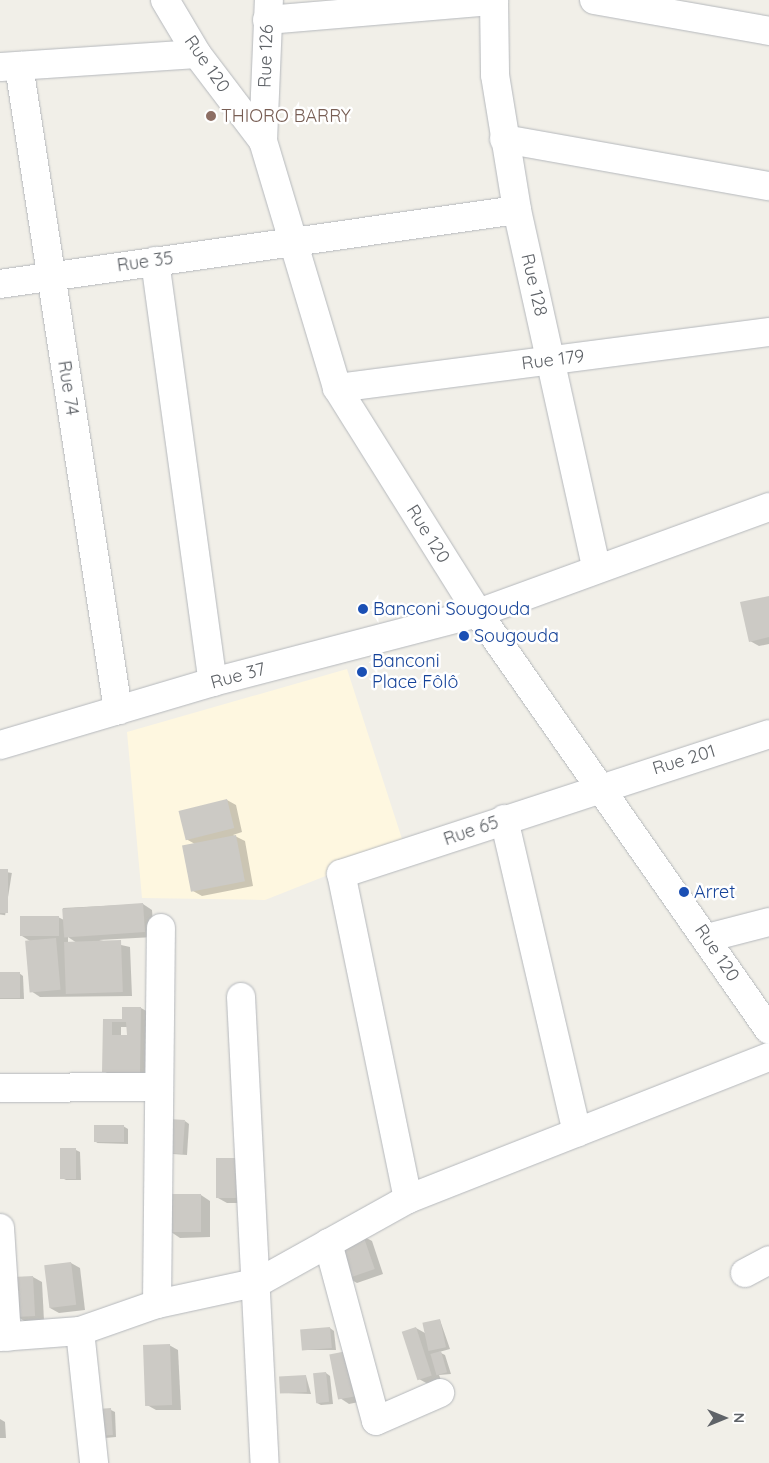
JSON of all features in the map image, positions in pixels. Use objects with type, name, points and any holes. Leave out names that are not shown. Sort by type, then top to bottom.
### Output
[{"type":"street","name":"Rue 120","points":[[165,0],[197,54],[263,141],[290,243],[337,388],[478,613],[707,938],[769,1030]]},
{"type":"street","points":[[594,0],[769,31]]},
{"type":"street","points":[[268,10],[494,1]]},
{"type":"street","name":"Rue 128","points":[[494,1],[495,75],[504,139],[517,210],[596,568]]},
{"type":"street","name":"Rue 126","points":[[263,141],[268,10]]},
{"type":"street","points":[[9,66],[197,54]]},
{"type":"street","name":"Rue 74","points":[[9,66],[50,276],[118,710]]},
{"type":"street","points":[[504,139],[769,186]]},
{"type":"street","name":"Rue 35","points":[[0,284],[517,210]]},
{"type":"street","points":[[155,261],[213,682]]},
{"type":"street","name":"Rue 179","points":[[337,388],[769,332]]},
{"type":"street","name":"Rue 37","points":[[0,745],[213,682],[478,613],[596,568],[769,507]]},
{"type":"street","name":"Rue 201","points":[[600,786],[769,734]]},
{"type":"street","name":"Rue 65","points":[[408,1199],[341,874],[600,786]]},
{"type":"street","points":[[504,819],[577,1133]]},
{"type":"street","points":[[707,938],[769,922]]},
{"type":"street","points":[[157,1304],[160,928]]},
{"type":"street","points":[[241,997],[259,1282],[264,1463]]},
{"type":"street","points":[[0,1228],[4,1337],[80,1330],[157,1304],[259,1282],[408,1199],[769,1057]]},
{"type":"street","points":[[0,1088],[159,1087]]},
{"type":"street","points":[[328,1243],[376,1421],[440,1393]]},
{"type":"street","points":[[745,1273],[769,1260]]},
{"type":"street","points":[[80,1330],[94,1463]]},
{"type":"shaded area","points":[[347,669],[404,845],[265,900],[142,898],[127,732]]},
{"type":"building","points":[[769,596],[769,637],[749,642],[740,602]]},
{"type":"building","points":[[227,799],[234,828],[186,840],[178,811]]},
{"type":"building","points":[[236,835],[245,881],[191,892],[182,845]]},
{"type":"building","points":[[0,869],[8,869],[8,913],[0,913]]},
{"type":"building","points":[[143,903],[145,932],[64,938],[62,909]]},
{"type":"building","points":[[20,916],[59,916],[59,936],[20,936]]},
{"type":"building","points":[[56,938],[61,990],[30,993],[25,941]]},
{"type":"building","points":[[121,940],[123,992],[66,994],[64,942]]},
{"type":"building","points":[[0,972],[20,972],[20,998],[0,998]]},
{"type":"building","points":[[122,1007],[141,1007],[140,1073],[102,1072],[103,1019],[122,1019]],"holes":[[[112,1022],[126,1022],[127,1035],[112,1035]]]},
{"type":"building","points":[[169,1119],[185,1120],[183,1154],[167,1153]]},
{"type":"building","points":[[94,1125],[124,1125],[124,1142],[94,1142]]},
{"type":"building","points":[[60,1148],[76,1148],[76,1179],[60,1179]]},
{"type":"building","points":[[216,1158],[239,1158],[239,1198],[216,1198]]},
{"type":"building","points":[[169,1194],[201,1194],[201,1232],[169,1232]]},
{"type":"building","points":[[363,1235],[375,1269],[347,1278],[336,1244]]},
{"type":"building","points":[[71,1262],[76,1305],[49,1308],[44,1265]]},
{"type":"building","points":[[33,1276],[35,1316],[15,1317],[13,1277]]},
{"type":"building","points":[[440,1319],[446,1347],[428,1351],[422,1323]]},
{"type":"building","points":[[330,1327],[332,1348],[302,1351],[300,1330]]},
{"type":"building","points":[[416,1327],[432,1376],[417,1380],[402,1332]]},
{"type":"building","points":[[170,1344],[172,1405],[145,1406],[143,1345]]},
{"type":"building","points":[[347,1351],[356,1396],[338,1400],[329,1354]]},
{"type":"building","points":[[441,1351],[447,1372],[436,1375],[430,1354]]},
{"type":"building","points":[[326,1372],[329,1402],[316,1403],[313,1373]]},
{"type":"building","points":[[306,1375],[307,1392],[280,1393],[279,1376]]},
{"type":"building","points":[[111,1408],[113,1435],[100,1436],[98,1409]]},
{"type":"place","name":"THIORO BARRY","points":[[211,116]]},
{"type":"place","name":"Banconi Sougouda","points":[[363,609]]},
{"type":"place","name":"Sougouda","points":[[464,636]]},
{"type":"place","name":"Banconi Place Fôlô","points":[[362,672]]},
{"type":"place","name":"Arret","points":[[684,892]]}]
